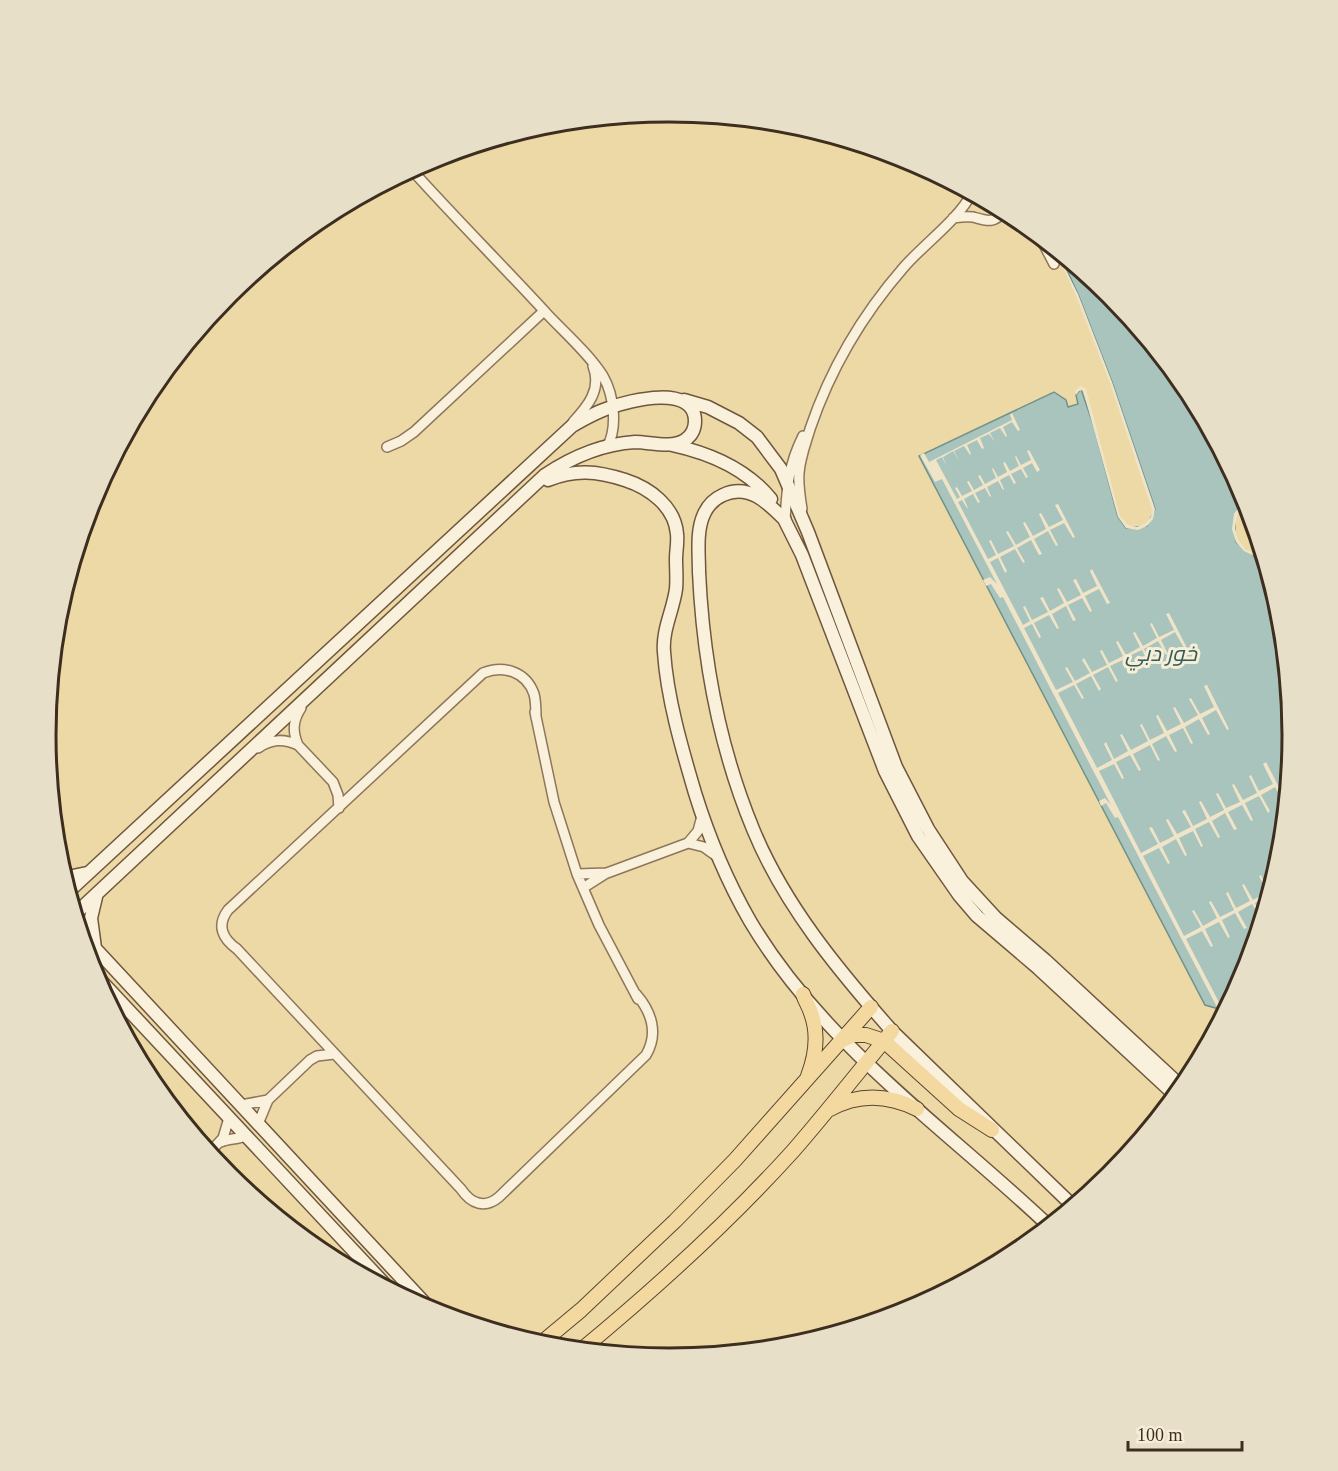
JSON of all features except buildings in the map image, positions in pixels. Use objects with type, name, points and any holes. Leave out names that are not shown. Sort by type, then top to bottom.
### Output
[{"type":"main road","points":[[74,887],[559,437],[586,418],[611,406],[650,398],[682,400],[718,411],[748,430],[774,458],[808,532],[896,767],[928,830],[962,880],[987,909],[1175,1081]]},
{"type":"main road","points":[[671,444],[686,440],[695,426],[693,411],[682,400]]},
{"type":"main road","points":[[81,909],[545,475],[578,456],[607,447],[635,442],[671,444],[707,454],[738,470],[765,492],[785,520],[806,564],[885,771],[918,836],[959,895],[977,916],[1038,968],[1169,1090]]},
{"type":"main road","points":[[528,491],[562,474],[595,471],[644,488],[661,500],[671,515],[677,533],[676,589],[665,629],[663,651],[682,746],[702,816],[718,857],[751,922],[768,949],[803,994],[843,1040],[1043,1221]]},
{"type":"main road","points":[[785,520],[767,502],[748,492],[726,493],[708,506],[703,515],[699,536],[700,594],[706,651],[731,765],[754,832],[792,902],[871,1007],[888,1036],[959,1109],[992,1130],[1068,1202]]},
{"type":"main road","points":[[72,876],[91,872]]},
{"type":"main road","points":[[96,896],[91,918],[95,949],[417,1294]]},
{"type":"main road","points":[[113,993],[375,1274]]},
{"type":"main road","points":[[803,994],[816,1034],[813,1062],[805,1082]]},
{"type":"main road","points":[[548,1337],[645,1252],[735,1160],[871,1007]]},
{"type":"main road","points":[[843,1040],[854,1035],[888,1036]]},
{"type":"main road","points":[[588,1344],[670,1273],[788,1156],[888,1036]]},
{"type":"main road","points":[[826,1111],[848,1101],[871,1097],[895,1100],[917,1109]]},
{"type":"street","points":[[419,176],[591,361],[603,377],[611,406],[613,428],[607,447]]},
{"type":"street","points":[[785,520],[787,482],[794,455],[815,416],[835,370],[873,307],[903,267],[964,207],[968,200]]},
{"type":"street","points":[[953,218],[964,216],[991,221],[998,218]]},
{"type":"street","points":[[1049,255],[1054,264]]},
{"type":"street","points":[[387,447],[414,432],[544,311]]},
{"type":"street","points":[[559,437],[590,402],[596,381],[591,361]]},
{"type":"street","points":[[808,532],[800,497],[799,471],[815,416]]},
{"type":"street","points":[[497,669],[519,674],[530,685],[535,699],[536,718],[554,802],[577,873],[603,934],[646,1015],[649,1030],[646,1045],[636,1065],[557,1143],[492,1202],[480,1204],[467,1198],[237,949],[229,936],[227,924],[236,905],[352,795],[483,673],[497,669]]},
{"type":"street","points":[[320,685],[296,716],[293,730],[298,745],[333,782],[352,795]]},
{"type":"street","points":[[230,769],[267,742],[283,740],[298,745]]},
{"type":"street","points":[[333,782],[338,795],[339,808]]},
{"type":"street","points":[[583,888],[596,882],[607,873],[688,843],[698,831],[702,816]]},
{"type":"street","points":[[688,843],[704,847],[718,857]]},
{"type":"street","points":[[577,873],[607,873]]},
{"type":"street","points":[[310,1060],[315,1050],[324,1042]]},
{"type":"street","points":[[258,1124],[268,1100],[310,1060],[317,1056],[334,1054]]},
{"type":"street","points":[[241,1105],[268,1100]]},
{"type":"street","points":[[221,1142],[229,1118]]},
{"type":"street","points":[[215,1147],[230,1138],[241,1138],[246,1135]]},
{"type":"sand","points":[[629,123],[709,123],[749,127],[828,143],[904,169],[940,185],[1010,225],[1064,266],[1112,382],[1155,509],[1147,526],[1126,528],[1118,517],[1078,404],[1068,407],[1054,392],[919,456],[1205,1004],[1218,1008],[1179,1076],[1130,1140],[1074,1197],[1010,1246],[976,1267],[940,1286],[866,1316],[828,1328],[749,1344],[709,1348],[629,1348],[589,1344],[510,1328],[434,1302],[398,1286],[328,1246],[296,1222],[264,1197],[208,1140],[182,1109],[138,1042],[102,970],[88,933],[67,855],[61,816],[57,776],[57,695],[67,616],[76,577],[102,501],[119,464],[159,395],[182,362],[235,302],[264,274],[328,225],[362,204],[398,185],[472,155],[510,143],[589,127]]},
{"type":"sand","points":[[1239,508],[1256,556],[1236,542],[1234,514]]},
{"type":"water","name":"خور دبي","points":[[1066,267],[1103,302],[1156,362],[1200,429],[1236,501],[1238,507],[1235,524],[1236,542],[1256,556],[1271,616],[1281,695],[1281,776],[1277,816],[1262,894],[1236,970],[1218,1009],[1205,1005],[919,456],[1054,392],[1066,400],[1068,407],[1078,404],[1076,395],[1081,389],[1094,427],[1118,517],[1126,528],[1147,526],[1155,509],[1112,382]]},
{"type":"pier","points":[[1062,265],[1078,294],[1112,382],[1155,509],[1153,519],[1147,526],[1138,530],[1126,528],[1118,517],[1083,390],[1076,395],[1075,391],[1081,386],[1086,389],[1120,516],[1128,525],[1137,527],[1146,523],[1151,517],[1152,509],[1110,383]]},
{"type":"pier","points":[[1012,413],[1020,430],[1018,431],[1012,422],[1003,427],[1006,437],[1000,428],[990,433],[995,442],[989,434],[980,438],[984,448],[982,449],[977,440],[967,445],[970,455],[964,446],[954,451],[959,460],[953,451],[943,457],[947,467],[942,457],[936,460],[957,499],[960,497],[955,488],[957,487],[962,496],[972,491],[967,482],[969,481],[974,490],[983,485],[978,476],[980,475],[985,484],[996,478],[993,468],[998,477],[1007,472],[1003,463],[1005,462],[1010,471],[1019,466],[1016,456],[1021,465],[1031,460],[1027,451],[1029,450],[1040,470],[1037,472],[1032,463],[1023,468],[1028,477],[1026,478],[1021,469],[1011,474],[1016,483],[1014,484],[1009,475],[1000,480],[1003,490],[998,481],[987,487],[990,497],[985,488],[975,493],[980,502],[978,503],[973,494],[964,499],[968,508],[962,500],[958,502],[988,559],[996,555],[989,541],[991,540],[998,554],[1014,546],[1006,532],[1008,531],[1016,545],[1030,537],[1023,523],[1025,522],[1033,536],[1046,529],[1039,514],[1041,513],[1049,527],[1063,520],[1055,505],[1058,504],[1075,537],[1073,538],[1064,523],[1050,530],[1058,545],[1056,546],[1048,531],[1034,539],[1042,554],[1039,555],[1031,540],[1017,548],[1025,562],[1023,563],[1015,549],[1000,557],[1007,571],[1005,573],[998,558],[990,562],[1023,625],[1030,621],[1023,607],[1025,606],[1032,620],[1048,612],[1040,598],[1043,597],[1050,611],[1064,603],[1057,589],[1059,588],[1067,602],[1081,595],[1073,580],[1076,579],[1083,593],[1097,586],[1090,571],[1092,569],[1110,603],[1107,604],[1099,589],[1085,596],[1092,611],[1090,612],[1082,598],[1068,605],[1076,620],[1073,621],[1066,606],[1052,614],[1059,628],[1057,629],[1049,615],[1034,623],[1041,637],[1039,638],[1032,624],[1024,628],[1056,690],[1073,682],[1065,668],[1067,667],[1075,681],[1090,673],[1082,660],[1084,658],[1092,672],[1107,665],[1100,651],[1102,650],[1109,663],[1123,656],[1116,642],[1118,641],[1126,655],[1140,647],[1133,633],[1135,632],[1143,646],[1157,638],[1150,624],[1152,623],[1159,637],[1174,630],[1166,614],[1169,613],[1186,646],[1184,648],[1175,632],[1161,640],[1168,654],[1166,655],[1158,641],[1144,649],[1151,663],[1149,664],[1142,650],[1127,657],[1134,672],[1132,673],[1125,659],[1110,666],[1118,681],[1116,682],[1108,667],[1093,675],[1101,689],[1099,691],[1091,676],[1076,684],[1084,698],[1082,699],[1074,685],[1058,693],[1097,768],[1112,760],[1104,744],[1106,742],[1114,759],[1128,751],[1120,735],[1122,734],[1131,750],[1148,741],[1140,725],[1142,724],[1150,740],[1164,733],[1156,716],[1158,715],[1167,731],[1181,724],[1173,708],[1175,707],[1184,723],[1198,715],[1189,699],[1191,698],[1200,714],[1214,707],[1204,686],[1207,685],[1229,729],[1227,730],[1216,710],[1202,718],[1210,734],[1208,735],[1199,719],[1185,727],[1193,743],[1191,744],[1183,728],[1169,735],[1177,751],[1175,752],[1166,736],[1152,744],[1160,760],[1158,761],[1150,745],[1133,754],[1141,770],[1139,771],[1130,755],[1116,762],[1124,778],[1122,779],[1114,764],[1099,771],[1141,853],[1158,844],[1149,828],[1152,827],[1160,843],[1174,836],[1166,820],[1168,819],[1177,834],[1191,827],[1182,811],[1185,810],[1193,826],[1207,819],[1199,802],[1201,801],[1210,817],[1224,810],[1216,794],[1218,793],[1226,808],[1240,802],[1232,785],[1234,784],[1243,800],[1257,793],[1249,776],[1251,775],[1259,791],[1273,784],[1263,764],[1266,762],[1280,789],[1279,795],[1275,787],[1261,795],[1270,811],[1268,813],[1259,796],[1245,803],[1253,820],[1251,821],[1242,805],[1228,812],[1237,829],[1234,830],[1225,813],[1212,821],[1220,837],[1218,838],[1209,822],[1195,829],[1203,846],[1201,847],[1193,831],[1179,838],[1187,855],[1185,856],[1176,839],[1162,847],[1170,863],[1168,864],[1159,848],[1143,856],[1184,936],[1201,927],[1192,911],[1194,910],[1203,926],[1217,918],[1209,902],[1211,901],[1220,917],[1234,910],[1226,893],[1228,892],[1236,908],[1250,901],[1242,885],[1244,884],[1253,900],[1262,895],[1260,900],[1255,903],[1257,911],[1252,904],[1238,912],[1247,928],[1244,929],[1235,913],[1222,920],[1230,937],[1228,938],[1219,922],[1205,929],[1213,946],[1211,947],[1202,931],[1186,939],[1220,1005],[1218,1009],[1118,817],[1115,818],[1106,803],[1101,806],[1099,801],[1105,798],[1111,805],[1003,597],[1000,598],[991,584],[986,586],[983,580],[990,577],[997,584],[942,479],[935,482],[920,455],[924,453],[929,462],[1012,420],[1010,415]]},
{"type":"pier","points":[[1238,507],[1240,511],[1235,528],[1238,540],[1256,556],[1244,551],[1236,542],[1232,529],[1234,514]]}]
